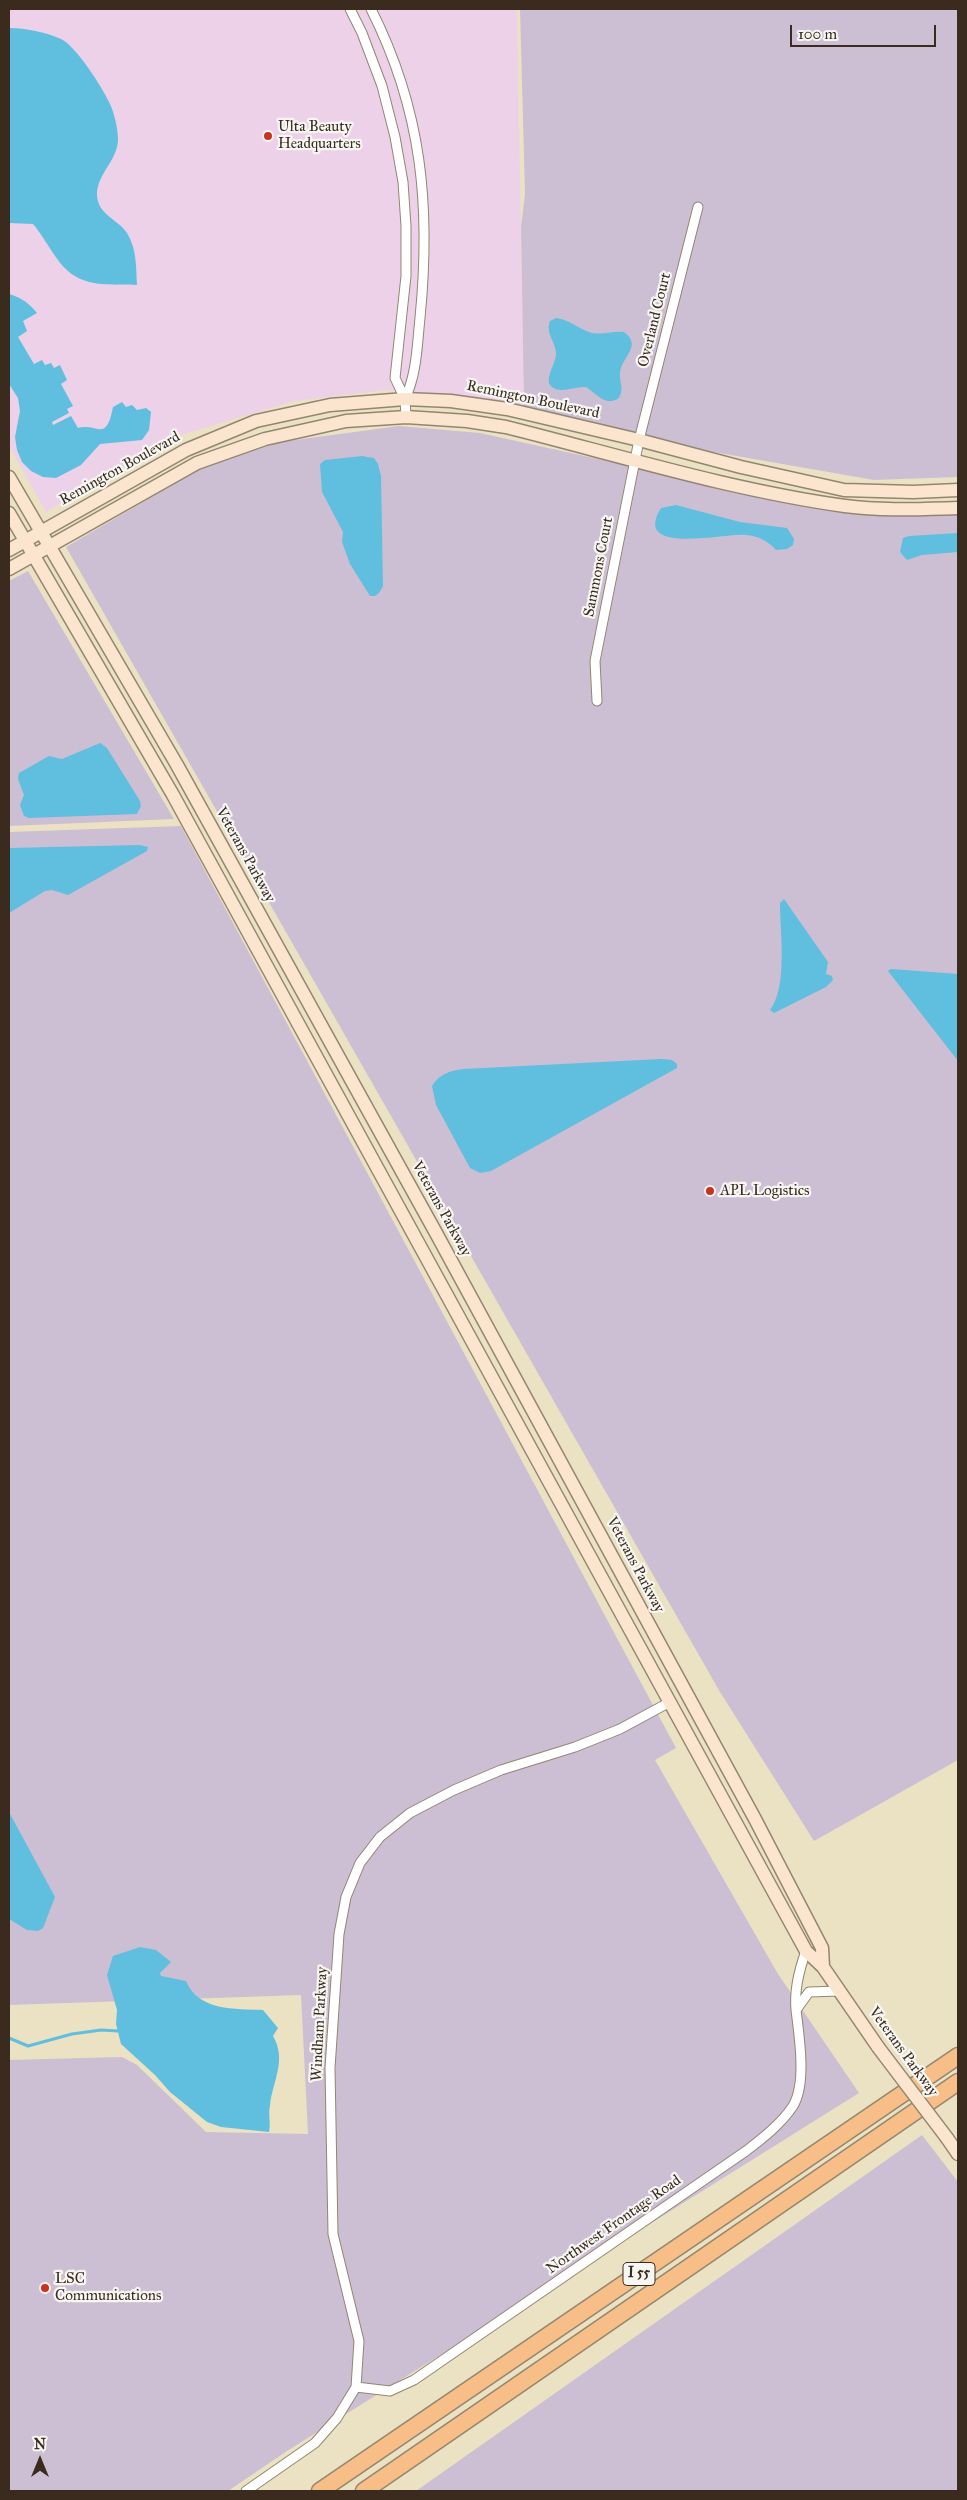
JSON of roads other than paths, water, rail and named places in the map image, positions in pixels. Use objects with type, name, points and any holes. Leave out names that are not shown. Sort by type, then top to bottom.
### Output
[{"type":"highway","name":"I 55","points":[[320,2491],[958,2056]]},
{"type":"highway","name":"I 55","points":[[364,2491],[958,2082]]},
{"type":"main road","name":"Remington Boulevard","points":[[9,550],[186,450],[256,421],[330,404],[405,399],[451,401],[489,406],[844,490],[913,492],[958,490]]},
{"type":"main road","points":[[9,569],[197,463],[265,439],[346,421],[406,417],[467,421],[506,427],[740,486],[845,506],[916,510],[958,508]]},
{"type":"main road","name":"Veterans Parkway","points":[[9,477],[177,765],[436,1233],[755,1819],[822,1948],[823,1967]]},
{"type":"main road","name":"Veterans Parkway","points":[[9,513],[24,542],[173,795],[806,1951],[823,1967],[878,2047],[958,2154]]},
{"type":"street","points":[[350,9],[362,33],[382,86],[395,137],[403,182],[406,226],[406,276],[395,378],[405,399],[406,417]]},
{"type":"street","points":[[371,9],[401,80],[414,131],[423,182],[426,226],[424,276],[413,381],[405,399]]},
{"type":"street","name":"Overland Court","points":[[639,440],[698,207]]},
{"type":"street","name":"Sammons Court","points":[[597,701],[595,661],[639,440]]},
{"type":"street","name":"Windham Parkway","points":[[246,2491],[315,2443],[337,2418],[356,2387],[359,2341],[333,2234],[330,2068],[339,1934],[346,1897],[360,1863],[380,1836],[410,1813],[454,1790],[501,1770],[575,1747],[620,1729],[670,1702]]},
{"type":"street","name":"Northwest Frontage Road","points":[[356,2387],[390,2391],[414,2380],[746,2151],[773,2130],[794,2104],[800,2078],[795,1996],[806,1951]]},
{"type":"street","points":[[796,2010],[809,1992],[840,1991]]},
{"type":"water","points":[[9,28],[42,32],[67,43],[88,68],[113,110],[118,139],[117,147],[100,181],[97,196],[101,208],[123,228],[133,245],[137,285],[105,284],[82,280],[63,266],[33,224],[9,223]]},
{"type":"water","points":[[9,294],[25,301],[37,313],[23,321],[27,331],[18,337],[34,364],[42,360],[45,365],[51,363],[54,368],[60,365],[67,380],[61,384],[73,406],[67,409],[69,413],[52,422],[53,425],[71,416],[78,428],[104,428],[110,418],[113,407],[122,402],[126,407],[132,405],[137,410],[146,408],[151,412],[149,430],[142,440],[100,444],[81,465],[56,478],[43,477],[31,471],[22,462],[17,450],[15,437],[20,411],[18,398],[9,384]]},
{"type":"water","points":[[556,318],[592,333],[624,332],[630,337],[631,348],[621,369],[622,389],[619,398],[609,401],[605,400],[586,387],[559,390],[552,387],[549,376],[556,349],[549,326],[550,321]]},
{"type":"water","points":[[362,456],[374,458],[378,464],[381,476],[383,586],[375,596],[370,596],[350,564],[342,542],[343,532],[322,492],[320,464],[325,460]]},
{"type":"water","points":[[676,505],[740,522],[787,528],[794,539],[793,545],[787,549],[776,550],[770,544],[755,536],[746,535],[684,539],[669,537],[659,532],[655,523],[661,508]]},
{"type":"water","points":[[958,533],[958,552],[922,555],[907,560],[900,552],[903,538],[909,536]]},
{"type":"water","points":[[100,743],[107,748],[140,801],[141,806],[137,814],[29,818],[24,816],[20,805],[24,795],[18,779],[19,773],[49,756],[62,759]]},
{"type":"water","points":[[140,845],[148,847],[147,851],[68,895],[52,890],[45,891],[9,913],[9,848]]},
{"type":"water","points":[[784,899],[828,962],[826,974],[832,976],[833,980],[826,987],[774,1013],[770,1010],[776,1000],[781,974],[780,903]]},
{"type":"water","points":[[891,969],[958,974],[958,1061],[888,971]]},
{"type":"water","points":[[672,1060],[677,1064],[677,1068],[491,1171],[480,1173],[470,1168],[436,1105],[432,1086],[445,1074],[463,1069]]},
{"type":"water","points":[[9,1812],[55,1897],[43,1928],[38,1931],[27,1930],[9,1919]]},
{"type":"water","points":[[140,1947],[156,1950],[171,1962],[160,1973],[161,1976],[186,1981],[199,1998],[208,2003],[229,2008],[263,2010],[278,2028],[273,2036],[279,2053],[279,2062],[269,2108],[269,2132],[221,2127],[207,2122],[170,2092],[155,2075],[121,2044],[116,2024],[117,2010],[107,1975],[113,1956]]},
{"type":"waterway","points":[[9,2038],[28,2046],[72,2034],[101,2030],[118,2031]]},
{"type":"place","name":"Ulta Beauty Headquarters","points":[[268,136]]},
{"type":"place","name":"APL Logistics","points":[[710,1191]]},
{"type":"place","name":"LSC Communications","points":[[45,2288]]}]
